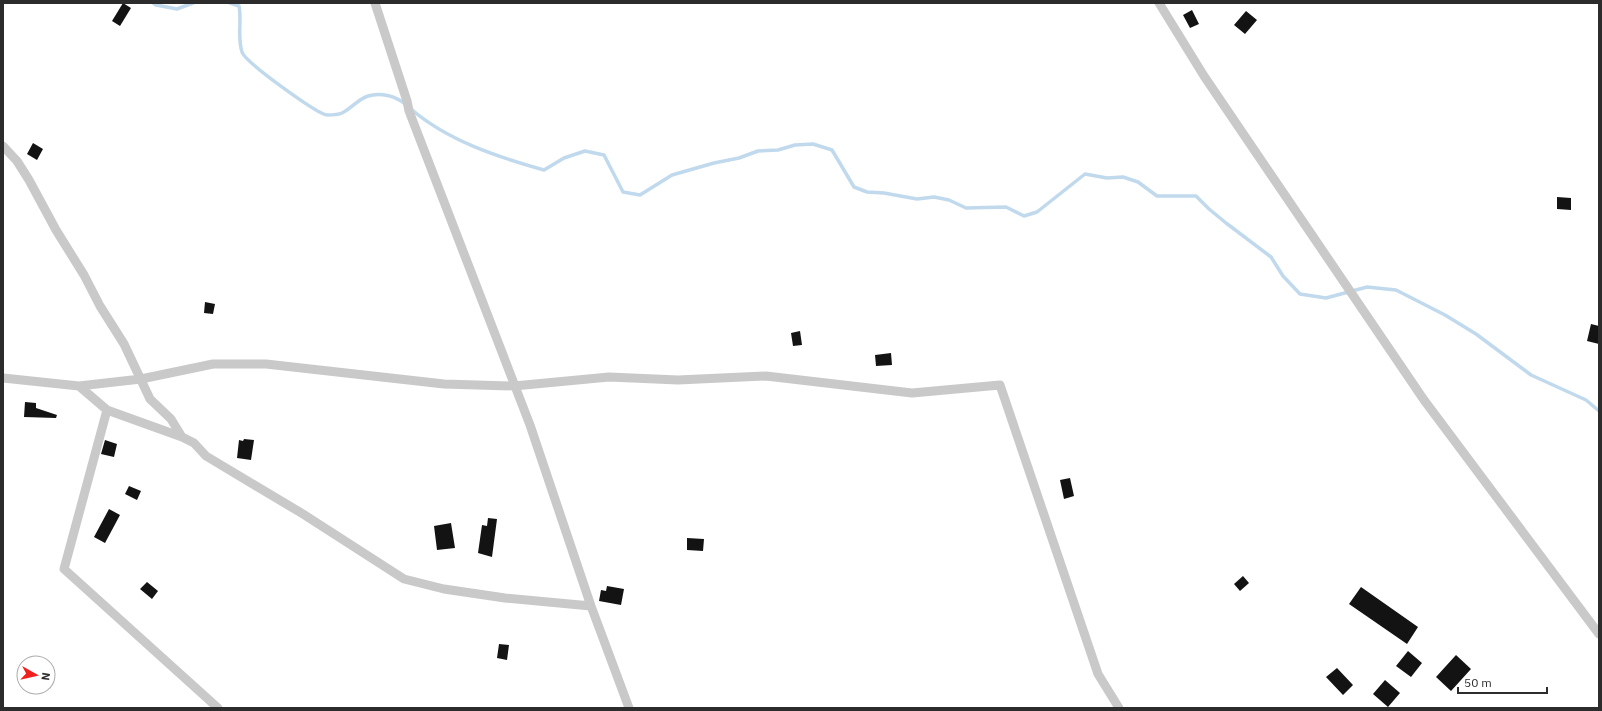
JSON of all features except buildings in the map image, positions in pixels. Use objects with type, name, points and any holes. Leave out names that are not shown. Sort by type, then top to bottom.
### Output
[{"type":"street","points":[[375,3],[408,100],[409,111],[530,425],[591,606],[629,708]]},
{"type":"street","points":[[1160,3],[1204,76],[1349,287],[1424,400],[1599,634]]},
{"type":"street","points":[[3,146],[17,161],[29,180],[56,230],[84,275],[109,322],[124,344],[150,400],[171,419],[182,437]]},
{"type":"street","points":[[3,378],[79,386],[141,379],[213,364],[266,364],[444,384],[514,386],[609,377],[678,380],[766,376],[912,393],[1000,385],[1098,674],[1119,708]]},
{"type":"street","points":[[79,386],[107,410],[182,437],[194,444],[200,451],[212,460],[303,514],[404,579],[444,588],[505,598],[591,606]]},
{"type":"street","points":[[107,410],[64,569],[218,708]]},
{"type":"waterway","points":[[153,3],[156,5],[177,9],[193,3]]},
{"type":"waterway","points":[[230,3],[239,6],[241,46],[242,52],[246,58],[282,87],[310,106],[327,115],[335,115],[345,111],[361,99],[378,94],[397,99],[405,104]]},
{"type":"waterway","points":[[411,109],[441,130],[474,147],[544,170],[564,158],[585,151],[604,155],[623,192],[640,195],[672,175],[714,163],[739,158],[758,151],[778,150],[795,145],[813,144],[832,150],[854,187],[867,192],[884,193],[917,199],[934,197],[949,200],[966,208],[1006,207],[1024,216],[1037,212],[1085,174],[1107,178],[1123,177],[1138,182],[1157,196],[1196,196],[1226,223],[1271,257],[1283,276],[1300,294],[1326,298],[1367,287],[1396,290],[1445,315],[1476,334],[1531,375],[1586,400],[1599,411]]}]
